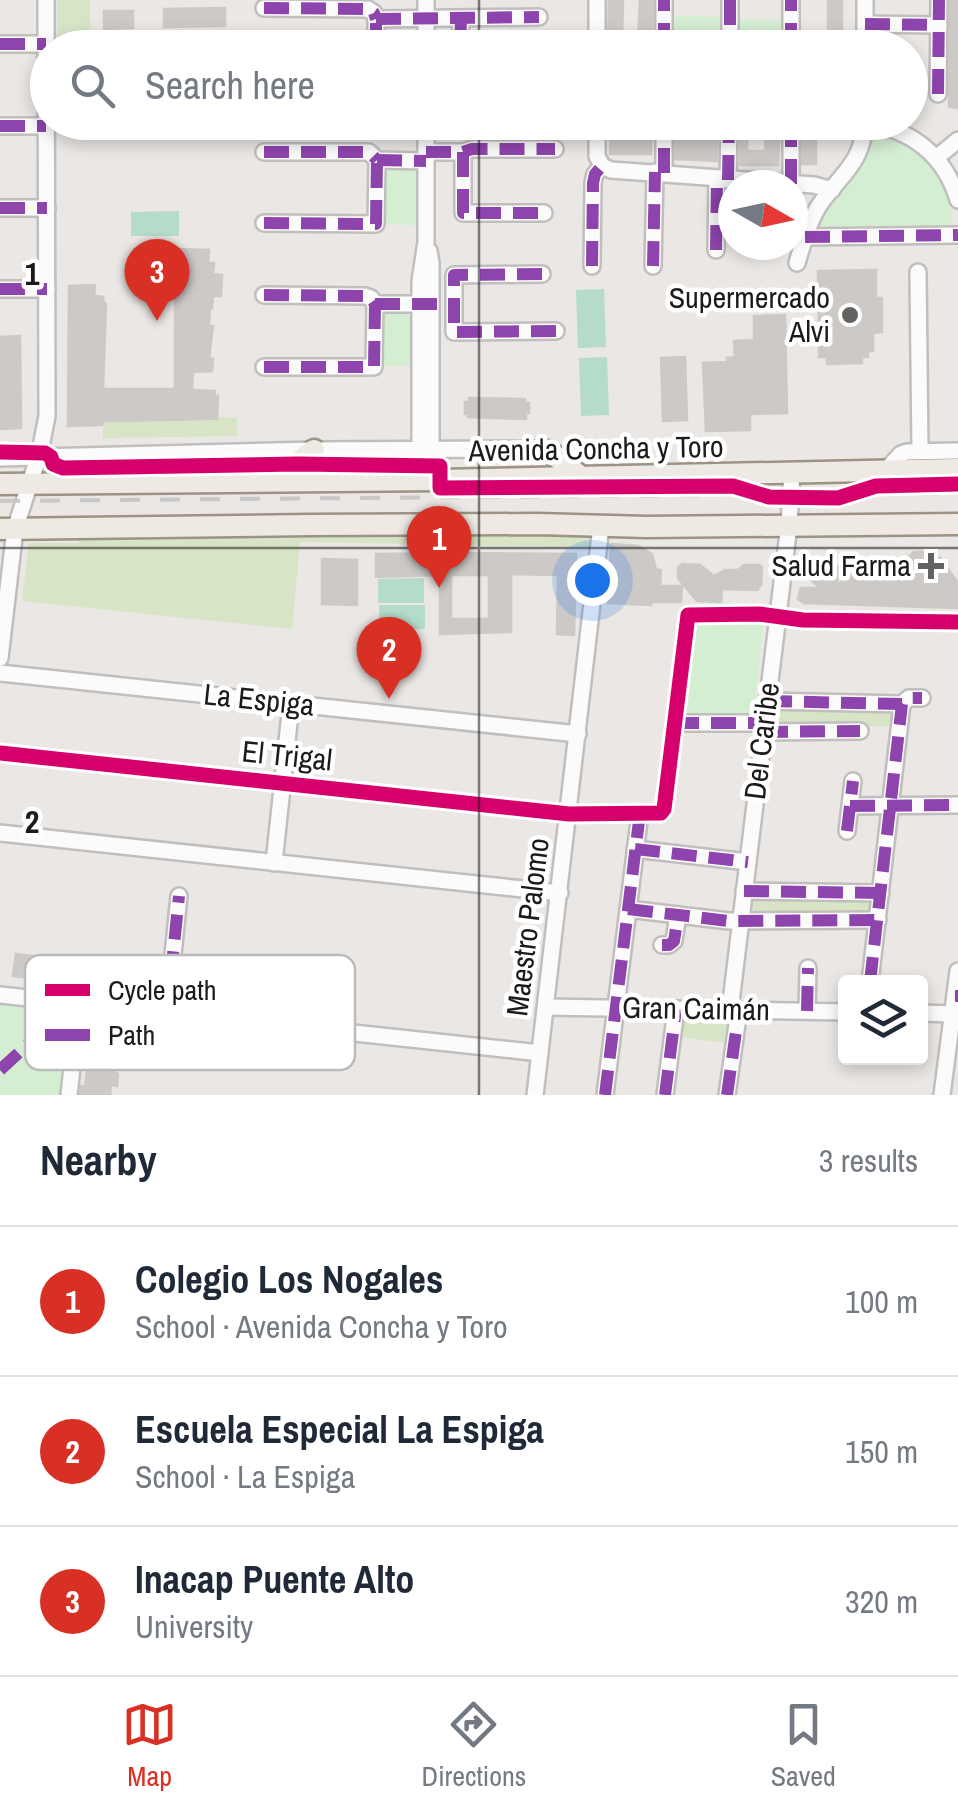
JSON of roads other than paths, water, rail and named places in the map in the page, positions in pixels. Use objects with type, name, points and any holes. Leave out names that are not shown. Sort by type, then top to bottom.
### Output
[{"type":"main road","points":[[282,481],[314,450]]},
{"type":"main road","points":[[549,451],[580,476]]},
{"type":"main road","name":"Avenida Concha y Toro","points":[[0,484],[958,469]]},
{"type":"main road","points":[[7,529],[311,524],[958,524]]},
{"type":"street","points":[[46,0],[46,30]]},
{"type":"street","points":[[426,0],[426,30]]},
{"type":"street","points":[[597,0],[597,30]]},
{"type":"street","points":[[664,0],[664,30]]},
{"type":"street","points":[[730,0],[730,30]]},
{"type":"street","points":[[791,30],[792,0]]},
{"type":"street","points":[[865,0],[865,30]]},
{"type":"street","points":[[938,0],[938,94]]},
{"type":"street","points":[[264,8],[368,9],[376,18],[376,30]]},
{"type":"street","points":[[376,18],[539,18]]},
{"type":"street","points":[[461,19],[461,30]]},
{"type":"street","points":[[865,24],[938,24]]},
{"type":"street","points":[[0,44],[30,44]]},
{"type":"street","points":[[0,126],[30,126]]},
{"type":"street","points":[[0,654],[7,529],[44,442],[47,416],[46,140]]},
{"type":"street","points":[[426,140],[426,242],[421,270],[426,304],[426,450]]},
{"type":"street","points":[[597,140],[598,160],[612,170],[718,179]]},
{"type":"street","points":[[653,266],[662,140]]},
{"type":"street","points":[[723,170],[727,140]]},
{"type":"street","points":[[791,140],[791,170]]},
{"type":"street","points":[[808,231],[816,212],[856,160],[863,140]]},
{"type":"street","points":[[916,140],[949,176],[958,200]]},
{"type":"street","points":[[936,158],[958,140]]},
{"type":"street","points":[[377,160],[472,149],[555,149]]},
{"type":"street","points":[[264,152],[367,152],[377,160],[376,224],[264,224]]},
{"type":"street","points":[[462,152],[463,213],[544,213]]},
{"type":"street","points":[[592,266],[593,183],[602,166]]},
{"type":"street","points":[[808,185],[832,190]]},
{"type":"street","points":[[0,208],[47,208]]},
{"type":"street","points":[[716,250],[718,227]]},
{"type":"street","points":[[808,238],[958,235]]},
{"type":"street","points":[[912,452],[918,272]]},
{"type":"street","points":[[542,274],[454,275],[454,332],[556,331]]},
{"type":"street","points":[[0,289],[47,289]]},
{"type":"street","points":[[264,295],[365,296],[374,304],[374,367],[264,367]]},
{"type":"street","points":[[374,304],[454,304]]},
{"type":"street","name":"Avenida Concha y Toro","points":[[0,458],[314,450],[549,451]]},
{"type":"street","points":[[886,470],[912,452],[958,451]]},
{"type":"street","name":"Del Caribe","points":[[727,1095],[740,920],[792,472]]},
{"type":"street","name":"Maestro Palomo","points":[[535,1095],[601,526]]},
{"type":"street","points":[[860,731],[674,724],[688,615],[958,622]]},
{"type":"street","name":"La Espiga","points":[[0,673],[578,734]]},
{"type":"street","points":[[767,701],[902,704],[909,698],[922,698]]},
{"type":"street","points":[[274,862],[291,704]]},
{"type":"street","points":[[871,975],[902,704]]},
{"type":"street","name":"El Trigal","points":[[0,753],[569,814],[640,813],[663,812],[674,724]]},
{"type":"street","points":[[847,831],[853,781]]},
{"type":"street","points":[[850,806],[958,806]]},
{"type":"street","points":[[605,1095],[640,813]]},
{"type":"street","points":[[0,833],[560,893]]},
{"type":"street","points":[[635,849],[748,862]]},
{"type":"street","points":[[744,892],[881,893]]},
{"type":"street","points":[[173,955],[179,896]]},
{"type":"street","points":[[628,908],[729,921],[878,920]]},
{"type":"street","points":[[662,945],[674,940],[678,915]]},
{"type":"street","points":[[806,1011],[808,968]]},
{"type":"street","points":[[942,1095],[958,971]]},
{"type":"street","points":[[0,996],[25,999]]},
{"type":"street","name":"Gran Caimán","points":[[546,1007],[838,1012]]},
{"type":"street","points":[[665,1095],[676,1009]]},
{"type":"street","points":[[928,1013],[952,1014]]},
{"type":"street","points":[[355,1033],[540,1053]]},
{"type":"street","points":[[69,1095],[71,1070]]},
{"type":"railway","points":[[0,501],[958,493]]},
{"type":"place","name":"Supermercado Alvi","points":[[850,315]]},
{"type":"place","name":"Inacap Puente Alto","points":[[157,321]]},
{"type":"place","name":"Salud Farma","points":[[931,566]]},
{"type":"place","name":"Colegio Los Nogales","points":[[439,588]]},
{"type":"place","name":"Escuela Especial La Espiga","points":[[389,699]]}]
